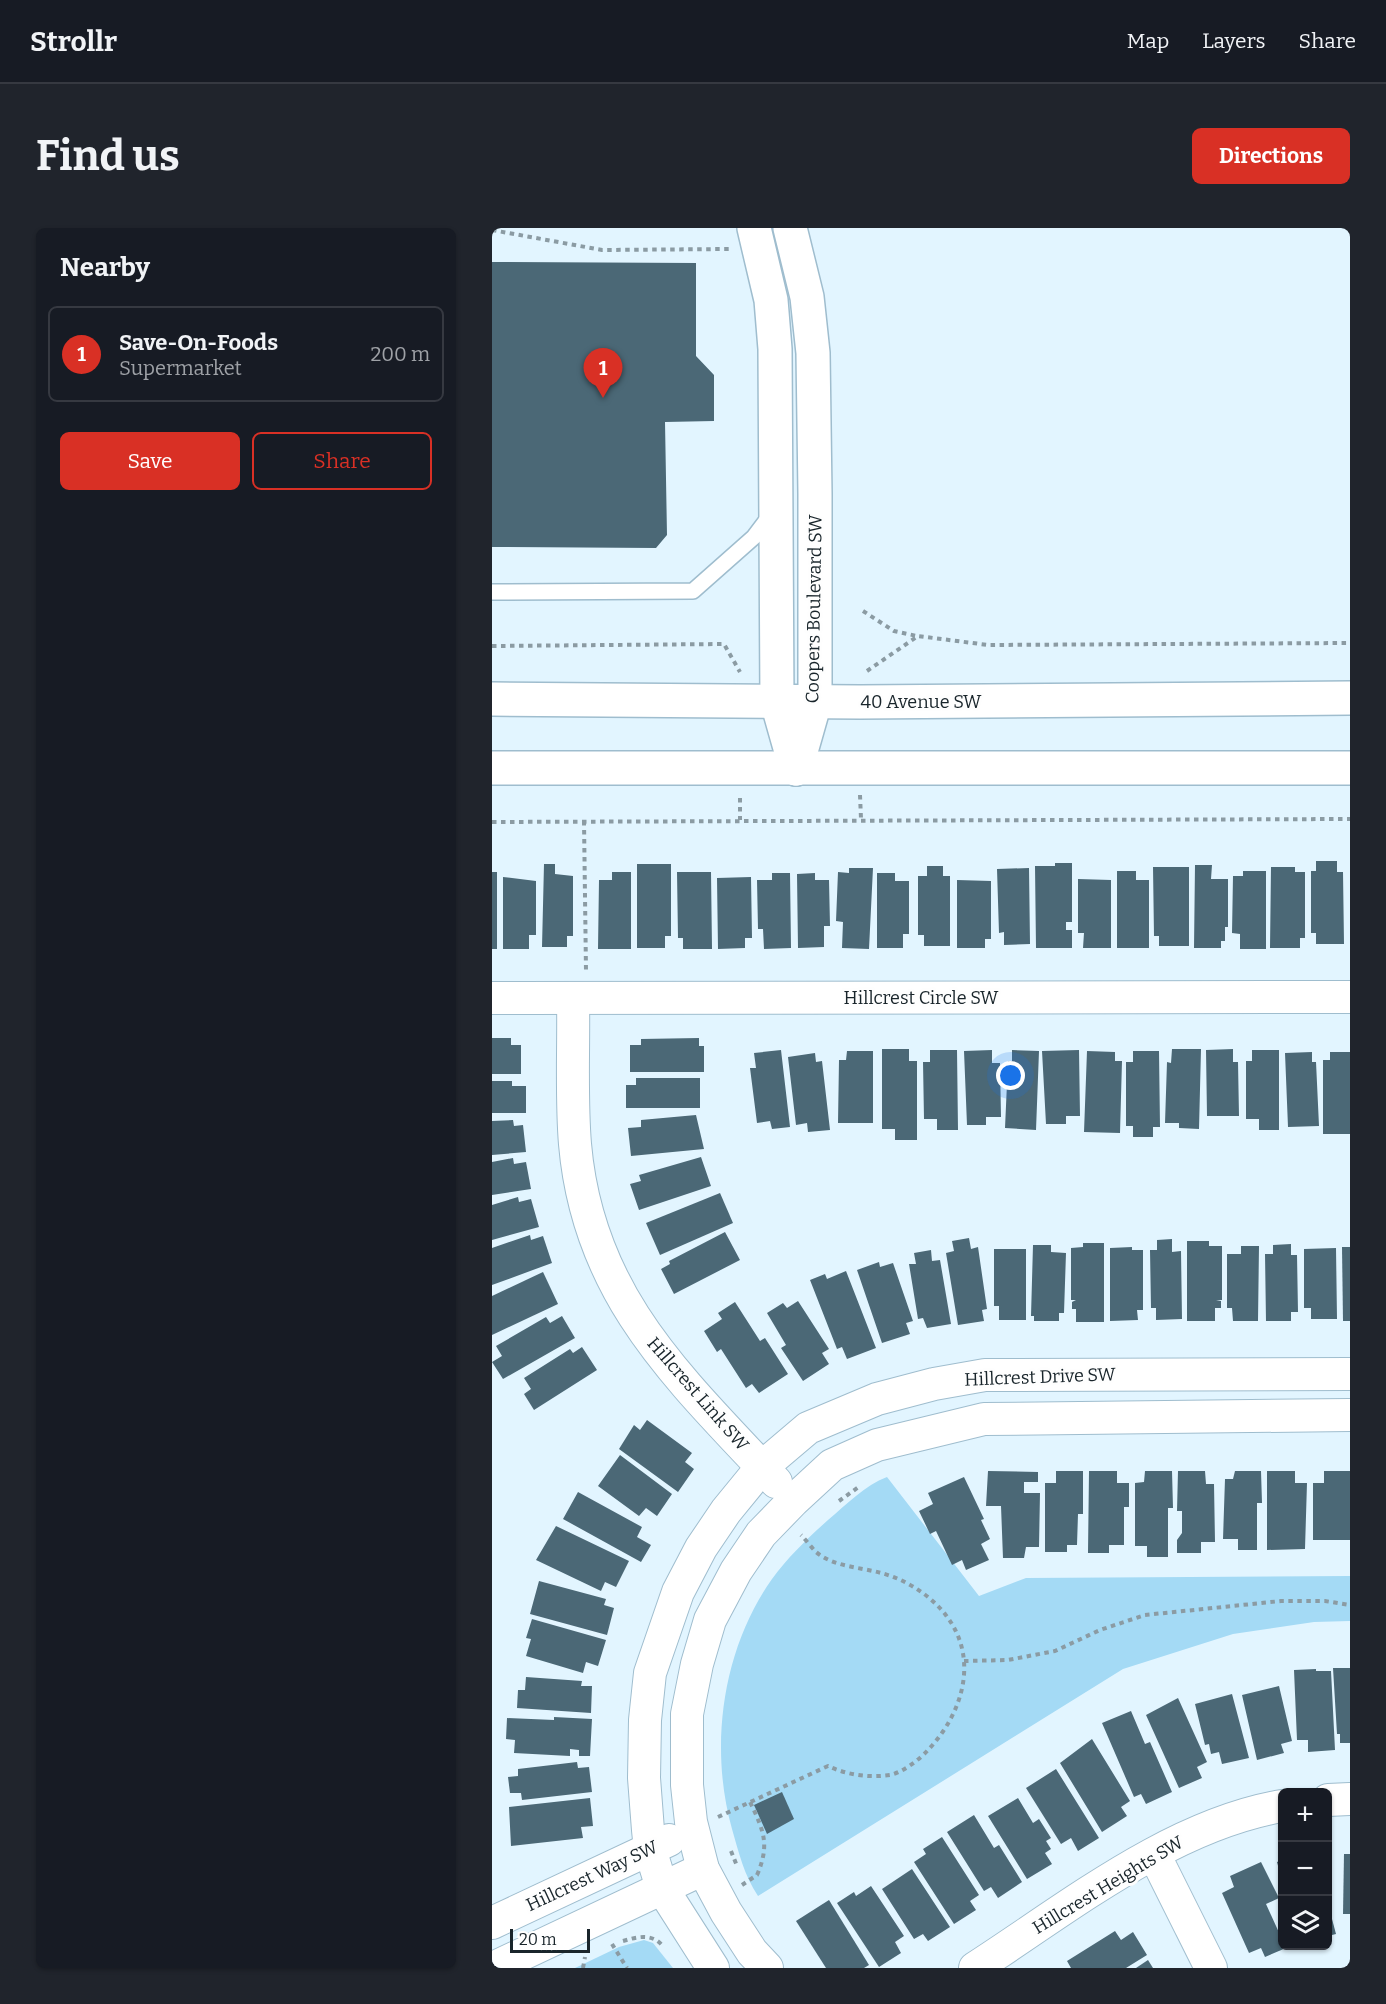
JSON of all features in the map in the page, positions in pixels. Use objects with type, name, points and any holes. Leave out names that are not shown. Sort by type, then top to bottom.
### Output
[{"type":"main road","name":"Coopers Boulevard SW","points":[[790,228],[807,297],[813,353],[815,702],[796,769]]},
{"type":"main road","name":"Coopers Boulevard SW","points":[[743,239],[771,300],[776,349],[777,702],[796,769]]},
{"type":"main road","name":"40 Avenue SW","points":[[492,699],[815,702],[1350,698]]},
{"type":"main road","points":[[492,768],[1350,768]]},
{"type":"street","name":"Hillcrest Circle SW","points":[[492,998],[580,986],[1350,997]]},
{"type":"street","name":"Hillcrest Link SW","points":[[580,986],[575,1145],[595,1239],[620,1295],[652,1345],[793,1501]]},
{"type":"street","name":"Hillcrest Drive SW","points":[[713,1968],[662,1888],[650,1849],[644,1778],[645,1720],[650,1673],[678,1592],[700,1548],[762,1467],[808,1428],[877,1399],[934,1384],[985,1376],[1350,1374]]},
{"type":"street","points":[[767,1968],[752,1952],[726,1912],[703,1869],[700,1825],[687,1785],[687,1714],[697,1664],[710,1620],[736,1571],[761,1534],[793,1501],[832,1465],[877,1445],[984,1419],[1350,1414]]},
{"type":"street","points":[[1332,1800],[1350,1799]]},
{"type":"street","name":"Hillcrest Heights SW","points":[[975,1968],[1154,1854],[1204,1830],[1254,1811],[1278,1807]]},
{"type":"street","name":"Hillcrest Way SW","points":[[492,1923],[700,1825]]},
{"type":"street","points":[[1154,1854],[1211,1968]]},
{"type":"street","points":[[493,1968],[703,1869]]},
{"type":"lane","points":[[492,592],[693,591],[754,537],[778,504]]},
{"type":"path","points":[[492,231],[602,250],[743,239]]},
{"type":"path","points":[[863,611],[894,631],[988,645],[1350,643]]},
{"type":"path","points":[[860,677],[918,636]]},
{"type":"path","points":[[492,646],[724,644],[742,675]]},
{"type":"path","points":[[860,795],[861,819]]},
{"type":"path","points":[[740,798],[740,820]]},
{"type":"path","points":[[492,822],[1350,819]]},
{"type":"path","points":[[580,986],[584,821]]},
{"type":"path","points":[[832,1506],[865,1482]]},
{"type":"path","points":[[700,1825],[828,1766],[846,1774],[891,1774],[919,1760],[944,1733],[952,1720],[965,1679],[964,1661],[958,1635],[945,1614],[919,1589],[882,1573],[836,1562],[817,1552],[802,1534],[794,1542]]},
{"type":"path","points":[[964,1661],[1008,1660],[1055,1651],[1100,1630],[1145,1615],[1281,1601],[1326,1601],[1350,1605]]},
{"type":"path","points":[[739,1886],[757,1875],[766,1845],[762,1827],[750,1802]]},
{"type":"path","points":[[719,1806],[723,1826]]},
{"type":"path","points":[[729,1846],[745,1883]]},
{"type":"path","points":[[645,1938],[649,1931]]},
{"type":"path","points":[[603,1948],[612,1944],[645,1938],[656,1939],[665,1949]]},
{"type":"path","points":[[612,1944],[627,1968]]},
{"type":"path","points":[[578,1960],[594,1952]]},
{"type":"path","points":[[583,1968],[585,1956]]},
{"type":"shaded area","points":[[887,1477],[979,1596],[1026,1578],[1350,1576],[1350,1621],[1314,1622],[1233,1634],[1123,1669],[758,1896],[742,1864],[725,1798],[721,1733],[731,1668],[741,1636],[755,1607],[772,1579],[791,1555],[863,1490]]},
{"type":"shaded area","points":[[644,1940],[653,1943],[673,1968],[575,1968],[619,1947]]},
{"type":"building","points":[[492,262],[696,263],[696,356],[714,375],[714,421],[665,422],[667,535],[656,548],[492,547]]},
{"type":"building","points":[[1316,861],[1337,861],[1337,872],[1343,872],[1344,944],[1316,944],[1316,933],[1311,933],[1311,871],[1316,871]]},
{"type":"building","points":[[1055,863],[1072,863],[1072,922],[1066,922],[1066,930],[1072,930],[1072,948],[1036,948],[1035,866],[1055,866]]},
{"type":"building","points":[[544,864],[555,864],[555,874],[573,876],[573,936],[567,936],[567,947],[542,947]]},
{"type":"building","points":[[637,864],[671,864],[671,936],[665,936],[665,948],[637,948]]},
{"type":"building","points":[[1195,865],[1212,865],[1211,879],[1228,879],[1228,927],[1225,927],[1225,941],[1221,941],[1221,948],[1194,948]]},
{"type":"building","points":[[927,866],[943,866],[943,876],[950,876],[950,946],[924,946],[924,935],[918,935],[918,876],[927,876]]},
{"type":"building","points":[[1153,867],[1189,867],[1189,946],[1159,946],[1159,936],[1154,936]]},
{"type":"building","points":[[1271,867],[1295,867],[1295,872],[1305,872],[1305,938],[1300,938],[1300,948],[1270,948]]},
{"type":"building","points":[[849,868],[873,868],[869,949],[842,948],[843,922],[836,921],[838,872],[849,873]]},
{"type":"building","points":[[1029,868],[1030,944],[1004,945],[1004,932],[999,933],[997,869]]},
{"type":"building","points":[[1117,871],[1136,871],[1136,880],[1149,880],[1149,948],[1117,948]]},
{"type":"building","points":[[1243,871],[1266,871],[1266,949],[1240,949],[1240,934],[1232,933],[1233,876],[1243,876]]},
{"type":"building","points":[[492,872],[497,872],[497,949],[492,949]]},
{"type":"building","points":[[612,872],[631,872],[631,949],[598,949],[599,880],[612,880]]},
{"type":"building","points":[[677,872],[711,872],[712,949],[683,949],[683,938],[678,938]]},
{"type":"building","points":[[772,873],[790,873],[791,948],[764,949],[763,929],[758,929],[757,880],[772,880]]},
{"type":"building","points":[[815,873],[815,880],[829,880],[830,926],[824,926],[824,947],[798,948],[797,874]]},
{"type":"building","points":[[877,873],[895,873],[895,881],[909,881],[909,934],[903,934],[903,948],[877,948]]},
{"type":"building","points":[[503,877],[536,881],[536,935],[529,935],[529,949],[503,949]]},
{"type":"building","points":[[751,877],[752,938],[745,938],[745,948],[718,949],[717,878]]},
{"type":"building","points":[[1078,879],[1111,880],[1111,948],[1083,948],[1084,933],[1078,933]]},
{"type":"building","points":[[957,880],[991,881],[991,939],[985,939],[985,948],[957,948]]},
{"type":"building","points":[[492,1038],[511,1038],[511,1045],[521,1045],[521,1074],[492,1074]]},
{"type":"building","points":[[699,1038],[699,1046],[704,1046],[704,1072],[630,1072],[630,1045],[641,1045],[641,1039]]},
{"type":"building","points":[[882,1049],[909,1049],[909,1061],[917,1061],[917,1140],[895,1140],[895,1129],[882,1129]]},
{"type":"building","points":[[1172,1049],[1201,1049],[1199,1129],[1179,1128],[1179,1123],[1165,1123],[1167,1062],[1171,1063]]},
{"type":"building","points":[[1233,1049],[1233,1062],[1238,1062],[1239,1116],[1207,1116],[1206,1050]]},
{"type":"building","points":[[781,1050],[790,1127],[772,1129],[770,1121],[757,1123],[750,1068],[756,1068],[754,1053]]},
{"type":"building","points":[[930,1050],[957,1050],[958,1130],[937,1130],[937,1119],[924,1119],[923,1062],[930,1062]]},
{"type":"building","points":[[992,1050],[992,1063],[1000,1063],[1001,1117],[986,1117],[986,1125],[967,1125],[964,1051]]},
{"type":"building","points":[[1012,1050],[1039,1051],[1036,1130],[1005,1128],[1008,1061],[1012,1061]]},
{"type":"building","points":[[1079,1050],[1080,1116],[1066,1116],[1066,1124],[1046,1124],[1042,1051]]},
{"type":"building","points":[[1252,1050],[1279,1050],[1279,1130],[1259,1130],[1259,1119],[1246,1119],[1246,1061],[1252,1061]]},
{"type":"building","points":[[847,1051],[873,1051],[873,1123],[838,1123],[839,1060],[846,1060]]},
{"type":"building","points":[[1087,1051],[1115,1052],[1115,1061],[1122,1061],[1120,1133],[1084,1132]]},
{"type":"building","points":[[1133,1051],[1159,1051],[1160,1127],[1153,1127],[1153,1137],[1133,1137],[1133,1126],[1126,1126],[1126,1062],[1133,1062]]},
{"type":"building","points":[[1312,1052],[1312,1062],[1316,1062],[1319,1126],[1288,1127],[1285,1053]]},
{"type":"building","points":[[1330,1052],[1350,1052],[1350,1134],[1323,1134],[1323,1060],[1330,1060]]},
{"type":"building","points":[[815,1053],[816,1062],[822,1061],[830,1130],[808,1132],[807,1123],[796,1125],[788,1057]]},
{"type":"building","points":[[636,1078],[700,1078],[700,1108],[626,1108],[626,1085],[636,1085]]},
{"type":"building","points":[[492,1081],[512,1081],[512,1086],[526,1086],[526,1113],[492,1113]]},
{"type":"building","points":[[696,1115],[704,1149],[631,1156],[628,1128],[641,1127],[641,1120]]},
{"type":"building","points":[[513,1120],[514,1126],[523,1125],[526,1152],[492,1155],[492,1121]]},
{"type":"building","points":[[701,1157],[711,1186],[639,1210],[630,1184],[641,1181],[639,1175]]},
{"type":"building","points":[[513,1158],[514,1164],[526,1162],[531,1189],[492,1195],[492,1162]]},
{"type":"building","points":[[720,1193],[733,1223],[660,1255],[646,1223]]},
{"type":"building","points":[[518,1197],[519,1202],[531,1199],[539,1227],[492,1240],[492,1205]]},
{"type":"building","points":[[725,1232],[740,1260],[674,1294],[661,1269],[670,1264],[669,1261]]},
{"type":"building","points":[[530,1235],[531,1240],[543,1236],[552,1263],[492,1285],[492,1248]]},
{"type":"building","points":[[969,1238],[971,1249],[978,1247],[987,1309],[982,1310],[984,1321],[958,1325],[946,1253],[954,1251],[952,1241]]},
{"type":"building","points":[[1172,1239],[1172,1252],[1181,1251],[1182,1319],[1156,1320],[1156,1308],[1151,1308],[1150,1250],[1157,1250],[1157,1240]]},
{"type":"building","points":[[1187,1241],[1209,1241],[1209,1246],[1222,1246],[1222,1300],[1216,1300],[1221,1301],[1221,1308],[1215,1308],[1215,1321],[1187,1321]]},
{"type":"building","points":[[1083,1243],[1104,1243],[1104,1322],[1076,1322],[1076,1309],[1072,1309],[1072,1302],[1076,1300],[1071,1300],[1071,1248],[1083,1247]]},
{"type":"building","points":[[1291,1244],[1291,1255],[1297,1255],[1298,1312],[1291,1312],[1291,1321],[1266,1321],[1265,1254],[1273,1254],[1273,1245]]},
{"type":"building","points":[[1033,1245],[1051,1245],[1051,1252],[1066,1253],[1064,1313],[1059,1313],[1059,1321],[1034,1321],[1034,1316],[1031,1316]]},
{"type":"building","points":[[1241,1246],[1259,1246],[1258,1321],[1233,1321],[1232,1308],[1227,1308],[1227,1254],[1241,1254]]},
{"type":"building","points":[[1132,1247],[1132,1250],[1143,1250],[1143,1310],[1137,1310],[1138,1320],[1110,1321],[1110,1248]]},
{"type":"building","points":[[1342,1247],[1350,1247],[1350,1321],[1343,1321]]},
{"type":"building","points":[[1336,1248],[1337,1319],[1311,1319],[1311,1308],[1304,1308],[1304,1249]]},
{"type":"building","points":[[994,1249],[1026,1249],[1026,1320],[999,1320],[999,1306],[994,1306]]},
{"type":"building","points":[[931,1250],[932,1261],[940,1260],[951,1324],[927,1328],[923,1318],[918,1319],[909,1264],[916,1264],[914,1253]]},
{"type":"building","points":[[879,1262],[880,1267],[893,1263],[913,1321],[906,1323],[910,1334],[882,1343],[857,1270]]},
{"type":"building","points":[[846,1271],[876,1348],[847,1359],[842,1347],[837,1349],[810,1280],[825,1274],[827,1279]]},
{"type":"building","points":[[543,1272],[558,1304],[492,1335],[492,1296]]},
{"type":"building","points":[[798,1301],[829,1349],[822,1353],[829,1364],[803,1381],[781,1348],[786,1345],[767,1313],[783,1303],[787,1308]]},
{"type":"building","points":[[735,1302],[760,1341],[765,1338],[788,1374],[759,1393],[752,1384],[746,1388],[721,1349],[717,1352],[704,1331],[722,1319],[718,1313]]},
{"type":"building","points":[[562,1316],[575,1338],[503,1379],[492,1362],[502,1356],[496,1346],[546,1317],[550,1323]]},
{"type":"building","points":[[582,1347],[597,1370],[534,1410],[524,1394],[531,1389],[524,1378],[570,1349],[573,1353]]},
{"type":"building","points":[[647,1420],[692,1453],[685,1462],[694,1469],[678,1492],[619,1449],[634,1425],[640,1430]]},
{"type":"building","points":[[620,1455],[672,1494],[657,1516],[646,1508],[639,1516],[598,1486]]},
{"type":"building","points":[[988,1471],[1038,1472],[1038,1482],[1024,1482],[1024,1493],[1040,1493],[1039,1547],[1026,1547],[1024,1558],[1003,1558],[1001,1506],[986,1506]]},
{"type":"building","points":[[1056,1471],[1083,1471],[1083,1514],[1078,1514],[1077,1545],[1067,1545],[1067,1552],[1045,1552],[1045,1483],[1056,1483]]},
{"type":"building","points":[[1089,1471],[1117,1471],[1117,1483],[1129,1483],[1129,1507],[1124,1507],[1124,1545],[1109,1545],[1109,1553],[1088,1553]]},
{"type":"building","points":[[1145,1471],[1172,1471],[1173,1508],[1168,1508],[1168,1557],[1147,1557],[1147,1546],[1135,1546],[1135,1483],[1144,1482]]},
{"type":"building","points":[[1178,1471],[1205,1471],[1206,1484],[1214,1484],[1215,1542],[1201,1542],[1201,1553],[1177,1553],[1177,1540],[1182,1533],[1182,1511],[1177,1511]]},
{"type":"building","points":[[1235,1471],[1261,1471],[1262,1503],[1257,1503],[1257,1550],[1238,1550],[1238,1539],[1223,1539],[1225,1479],[1233,1479]]},
{"type":"building","points":[[1267,1471],[1295,1471],[1295,1483],[1307,1483],[1305,1549],[1267,1550]]},
{"type":"building","points":[[1324,1471],[1350,1471],[1350,1540],[1313,1540],[1313,1483],[1324,1483]]},
{"type":"building","points":[[964,1477],[984,1519],[981,1520],[990,1539],[981,1544],[989,1560],[966,1570],[962,1560],[952,1565],[936,1531],[930,1534],[919,1511],[933,1504],[928,1493]]},
{"type":"building","points":[[578,1492],[642,1527],[637,1537],[651,1545],[641,1562],[563,1519]]},
{"type":"building","points":[[556,1526],[629,1561],[616,1587],[605,1582],[601,1591],[536,1560]]},
{"type":"building","points":[[539,1581],[606,1599],[604,1605],[614,1608],[607,1635],[530,1614]]},
{"type":"building","points":[[532,1619],[606,1640],[598,1666],[586,1662],[583,1673],[526,1656],[531,1639],[526,1638]]},
{"type":"building","points":[[1333,1668],[1350,1668],[1350,1743],[1340,1743],[1340,1734],[1337,1734]]},
{"type":"building","points":[[1316,1669],[1316,1671],[1331,1671],[1335,1750],[1308,1752],[1308,1740],[1297,1740],[1294,1670]]},
{"type":"building","points":[[526,1677],[582,1681],[581,1686],[592,1686],[591,1713],[517,1708],[518,1690],[525,1690]]},
{"type":"building","points":[[1279,1686],[1292,1741],[1281,1744],[1284,1753],[1257,1760],[1242,1695]]},
{"type":"building","points":[[1232,1694],[1249,1758],[1222,1764],[1219,1752],[1211,1754],[1209,1744],[1205,1745],[1195,1704]]},
{"type":"building","points":[[1178,1698],[1207,1762],[1197,1767],[1202,1778],[1179,1788],[1146,1715]]},
{"type":"building","points":[[1131,1711],[1145,1744],[1150,1742],[1172,1792],[1146,1804],[1141,1794],[1134,1797],[1102,1723]]},
{"type":"building","points":[[554,1717],[592,1719],[590,1756],[579,1756],[579,1750],[570,1749],[570,1756],[514,1753],[515,1740],[506,1739],[507,1718],[554,1720]]},
{"type":"building","points":[[1092,1739],[1130,1801],[1121,1807],[1127,1816],[1102,1832],[1060,1763]]},
{"type":"building","points":[[577,1762],[578,1768],[589,1767],[592,1792],[522,1800],[521,1793],[510,1793],[508,1777],[518,1776],[518,1769]]},
{"type":"building","points":[[1056,1769],[1099,1838],[1078,1851],[1071,1838],[1061,1844],[1026,1788]]},
{"type":"building","points":[[782,1792],[794,1819],[767,1834],[754,1805]]},
{"type":"building","points":[[590,1798],[593,1826],[581,1827],[583,1838],[511,1846],[509,1807]]},
{"type":"building","points":[[1018,1798],[1033,1823],[1039,1819],[1051,1838],[1046,1841],[1051,1849],[1045,1853],[1052,1864],[1027,1879],[988,1816]]},
{"type":"building","points":[[974,1815],[994,1848],[999,1845],[1022,1882],[998,1898],[991,1887],[984,1891],[947,1832]]},
{"type":"building","points":[[942,1837],[979,1895],[970,1901],[976,1910],[954,1924],[914,1862],[926,1854],[923,1849]]},
{"type":"building","points":[[1344,1854],[1350,1854],[1350,1914],[1343,1914]]},
{"type":"building","points":[[1261,1862],[1278,1896],[1278,1898],[1266,1904],[1278,1930],[1278,1950],[1281,1950],[1265,1957],[1261,1948],[1249,1953],[1222,1893],[1234,1887],[1230,1876]]},
{"type":"building","points":[[912,1869],[950,1927],[928,1941],[923,1934],[914,1939],[882,1889]]},
{"type":"building","points":[[871,1886],[904,1936],[895,1942],[901,1953],[879,1967],[837,1903],[854,1892],[856,1896]]},
{"type":"building","points":[[829,1900],[869,1965],[864,1968],[826,1968],[796,1921]]},
{"type":"building","points":[[1332,1919],[1336,1934],[1332,1935]]},
{"type":"building","points":[[1115,1931],[1121,1940],[1133,1932],[1147,1955],[1126,1968],[1071,1968],[1067,1961]]},
{"type":"building","points":[[1148,1960],[1153,1968],[1136,1968]]},
{"type":"place","name":"Save-On-Foods","points":[[603,398]]}]
